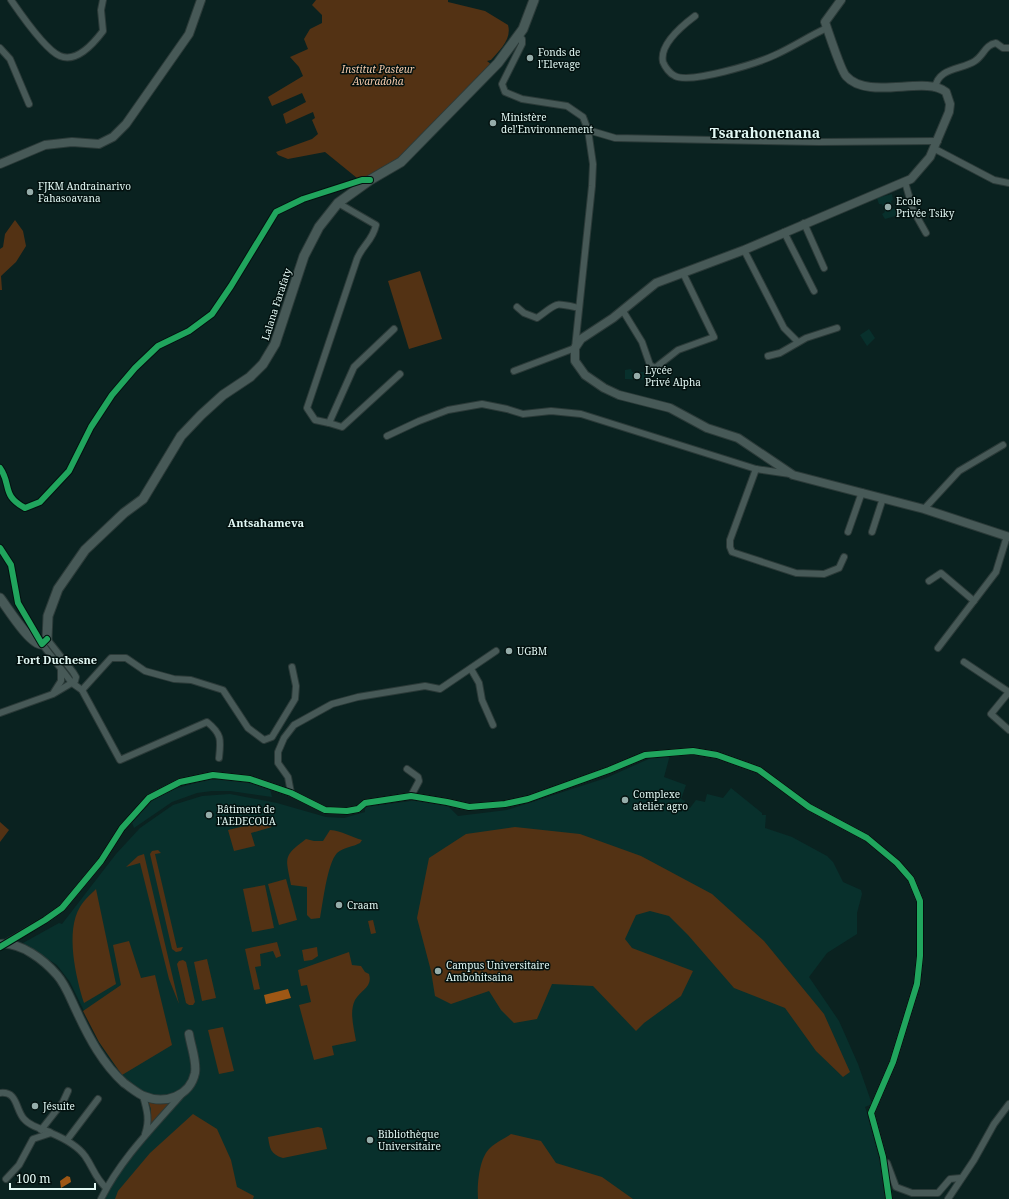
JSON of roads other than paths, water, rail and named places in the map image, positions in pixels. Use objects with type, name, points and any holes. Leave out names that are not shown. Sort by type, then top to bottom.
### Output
[{"type":"main road","name":"Lalana Farafaty","points":[[44,641],[48,616],[58,589],[85,550],[124,513],[143,499],[181,436],[201,415],[223,395],[250,377],[263,364],[275,344],[304,256],[319,227],[338,203],[370,180],[401,162],[498,63],[518,36],[528,18],[534,0]]},
{"type":"main road","points":[[0,598],[23,630],[36,644],[44,641]]},
{"type":"street","points":[[11,0],[35,33],[60,56],[69,57],[77,55],[91,46],[103,31],[101,10],[103,0]]},
{"type":"street","points":[[0,164],[45,145],[72,142],[99,144],[113,137],[126,124],[188,34],[200,0]]},
{"type":"street","points":[[514,371],[575,348],[581,339],[623,311],[656,283],[744,250],[804,223],[905,182],[917,173],[930,157],[950,108],[946,92],[942,89],[935,88],[872,88],[858,85],[844,74],[824,22],[842,0]]},
{"type":"street","points":[[695,16],[674,34],[663,57],[667,70],[675,76],[691,77],[751,64],[775,55],[827,28]]},
{"type":"street","points":[[518,36],[522,39],[522,44],[504,76],[502,84],[505,92],[522,99],[567,106],[583,118],[588,130],[592,175],[575,348],[575,361],[579,370],[591,380],[619,395],[664,406],[707,428],[738,438],[793,475]]},
{"type":"street","points":[[935,88],[941,76],[956,67],[976,61],[990,44],[996,43],[1009,49]]},
{"type":"street","points":[[0,48],[10,60],[29,104]]},
{"type":"street","points":[[588,130],[615,138],[936,145],[994,180],[1009,183]]},
{"type":"street","points":[[905,182],[913,210],[926,233]]},
{"type":"street","points":[[338,203],[376,225],[373,237],[361,248],[306,408],[315,420],[342,427],[400,374]]},
{"type":"street","points":[[804,223],[824,268]]},
{"type":"street","points":[[784,232],[814,291]]},
{"type":"street","points":[[744,250],[784,328],[798,342]]},
{"type":"street","points":[[623,311],[642,342],[650,365],[655,368],[678,350],[714,337],[682,273]]},
{"type":"street","points":[[517,308],[524,313],[537,318],[550,306],[558,303],[579,308]]},
{"type":"street","points":[[768,356],[780,353],[798,342],[837,328]]},
{"type":"street","points":[[329,423],[354,367],[394,329]]},
{"type":"street","points":[[387,436],[419,421],[448,410],[482,404],[523,414],[551,411],[581,414],[756,469],[793,475],[862,492],[924,509],[1008,536],[996,572],[938,648]]},
{"type":"street","points":[[924,509],[959,471],[1003,445]]},
{"type":"street","points":[[756,469],[730,540],[732,552],[773,567],[796,573],[824,574],[839,568],[844,557]]},
{"type":"street","points":[[848,532],[862,492]]},
{"type":"street","points":[[872,532],[883,498]]},
{"type":"street","points":[[930,581],[941,573],[974,601]]},
{"type":"street","points":[[44,641],[72,683],[82,690],[120,760],[207,722],[216,730],[221,741],[219,758]]},
{"type":"street","points":[[0,713],[53,694],[72,683],[76,677],[44,641]]},
{"type":"street","points":[[291,793],[288,777],[278,763],[278,752],[284,738],[294,725],[332,704],[358,697],[425,686],[440,689],[496,651]]},
{"type":"street","points":[[82,690],[111,658],[126,658],[145,671],[174,679],[191,680],[223,690],[248,728],[264,740],[272,737],[295,699],[296,686],[292,667]]},
{"type":"street","points":[[964,662],[1009,692],[991,714],[1009,730]]},
{"type":"street","points":[[53,694],[62,678],[61,668]]},
{"type":"street","points":[[471,669],[479,683],[482,700],[493,725]]},
{"type":"street","points":[[1,946],[46,920],[62,908],[101,861],[122,828],[149,798],[180,782],[213,775],[250,779],[291,793],[325,810],[347,811],[358,809],[365,803],[411,796],[447,802],[469,808],[505,804],[528,799],[628,763],[645,755],[693,751],[717,754],[759,770],[809,807],[867,838],[897,863],[911,879],[920,901],[920,956],[917,984],[893,1062],[871,1113],[883,1157],[889,1199]]},
{"type":"street","points":[[406,769],[418,777],[419,781],[411,796]]},
{"type":"street","points":[[1,946],[19,948],[44,963],[58,976],[88,1035],[108,1065],[125,1083],[143,1096],[155,1100],[171,1098],[183,1093]]},
{"type":"street","points":[[101,1199],[106,1188],[143,1139],[190,1085],[195,1074],[196,1065],[189,1034]]},
{"type":"street","points":[[41,1130],[63,1102],[68,1091]]},
{"type":"street","points":[[0,1093],[7,1093],[12,1096],[21,1116],[32,1125],[68,1140],[85,1155],[96,1178],[106,1188]]},
{"type":"street","points":[[143,1096],[149,1124],[143,1139]]},
{"type":"street","points":[[68,1140],[98,1099]]},
{"type":"street","points":[[948,1199],[960,1178],[974,1160],[994,1124],[1009,1104]]},
{"type":"street","points":[[6,1179],[19,1165],[33,1139],[44,1134],[51,1133]]},
{"type":"street","points":[[883,1157],[896,1187],[912,1193],[938,1193],[950,1179],[960,1178]]},
{"type":"place","name":"Fonds de l'Elevage","points":[[530,58]]},
{"type":"place","name":"Ministère del'Environnement","points":[[493,123]]},
{"type":"place","name":"FJKM Andrainarivo Fahasoavana","points":[[30,192]]},
{"type":"place","name":"Ecole Privée Tsiky","points":[[888,207]]},
{"type":"place","name":"Lycée Privé Alpha","points":[[637,376]]},
{"type":"place","name":"UGBM","points":[[509,651]]},
{"type":"place","name":"Complexe atelier agro","points":[[625,800]]},
{"type":"place","name":"Bâtiment de l'AEDECOUA","points":[[209,815]]},
{"type":"place","name":"Craam","points":[[339,905]]},
{"type":"place","name":"Campus Universitaire Ambohitsaina","points":[[438,971]]},
{"type":"place","name":"Jésuite","points":[[35,1106]]},
{"type":"place","name":"Bibliothèque Universitaire","points":[[370,1140]]},
{"type":"district","name":"Tsarahonenana","points":[[765,132]]},
{"type":"district","name":"Antsahameva","points":[[266,522]]},
{"type":"district","name":"Fort Duchesne","points":[[57,659]]},
{"type":"park label","name":"Institut Pasteur Avaradoha","points":[[378,74]]}]
